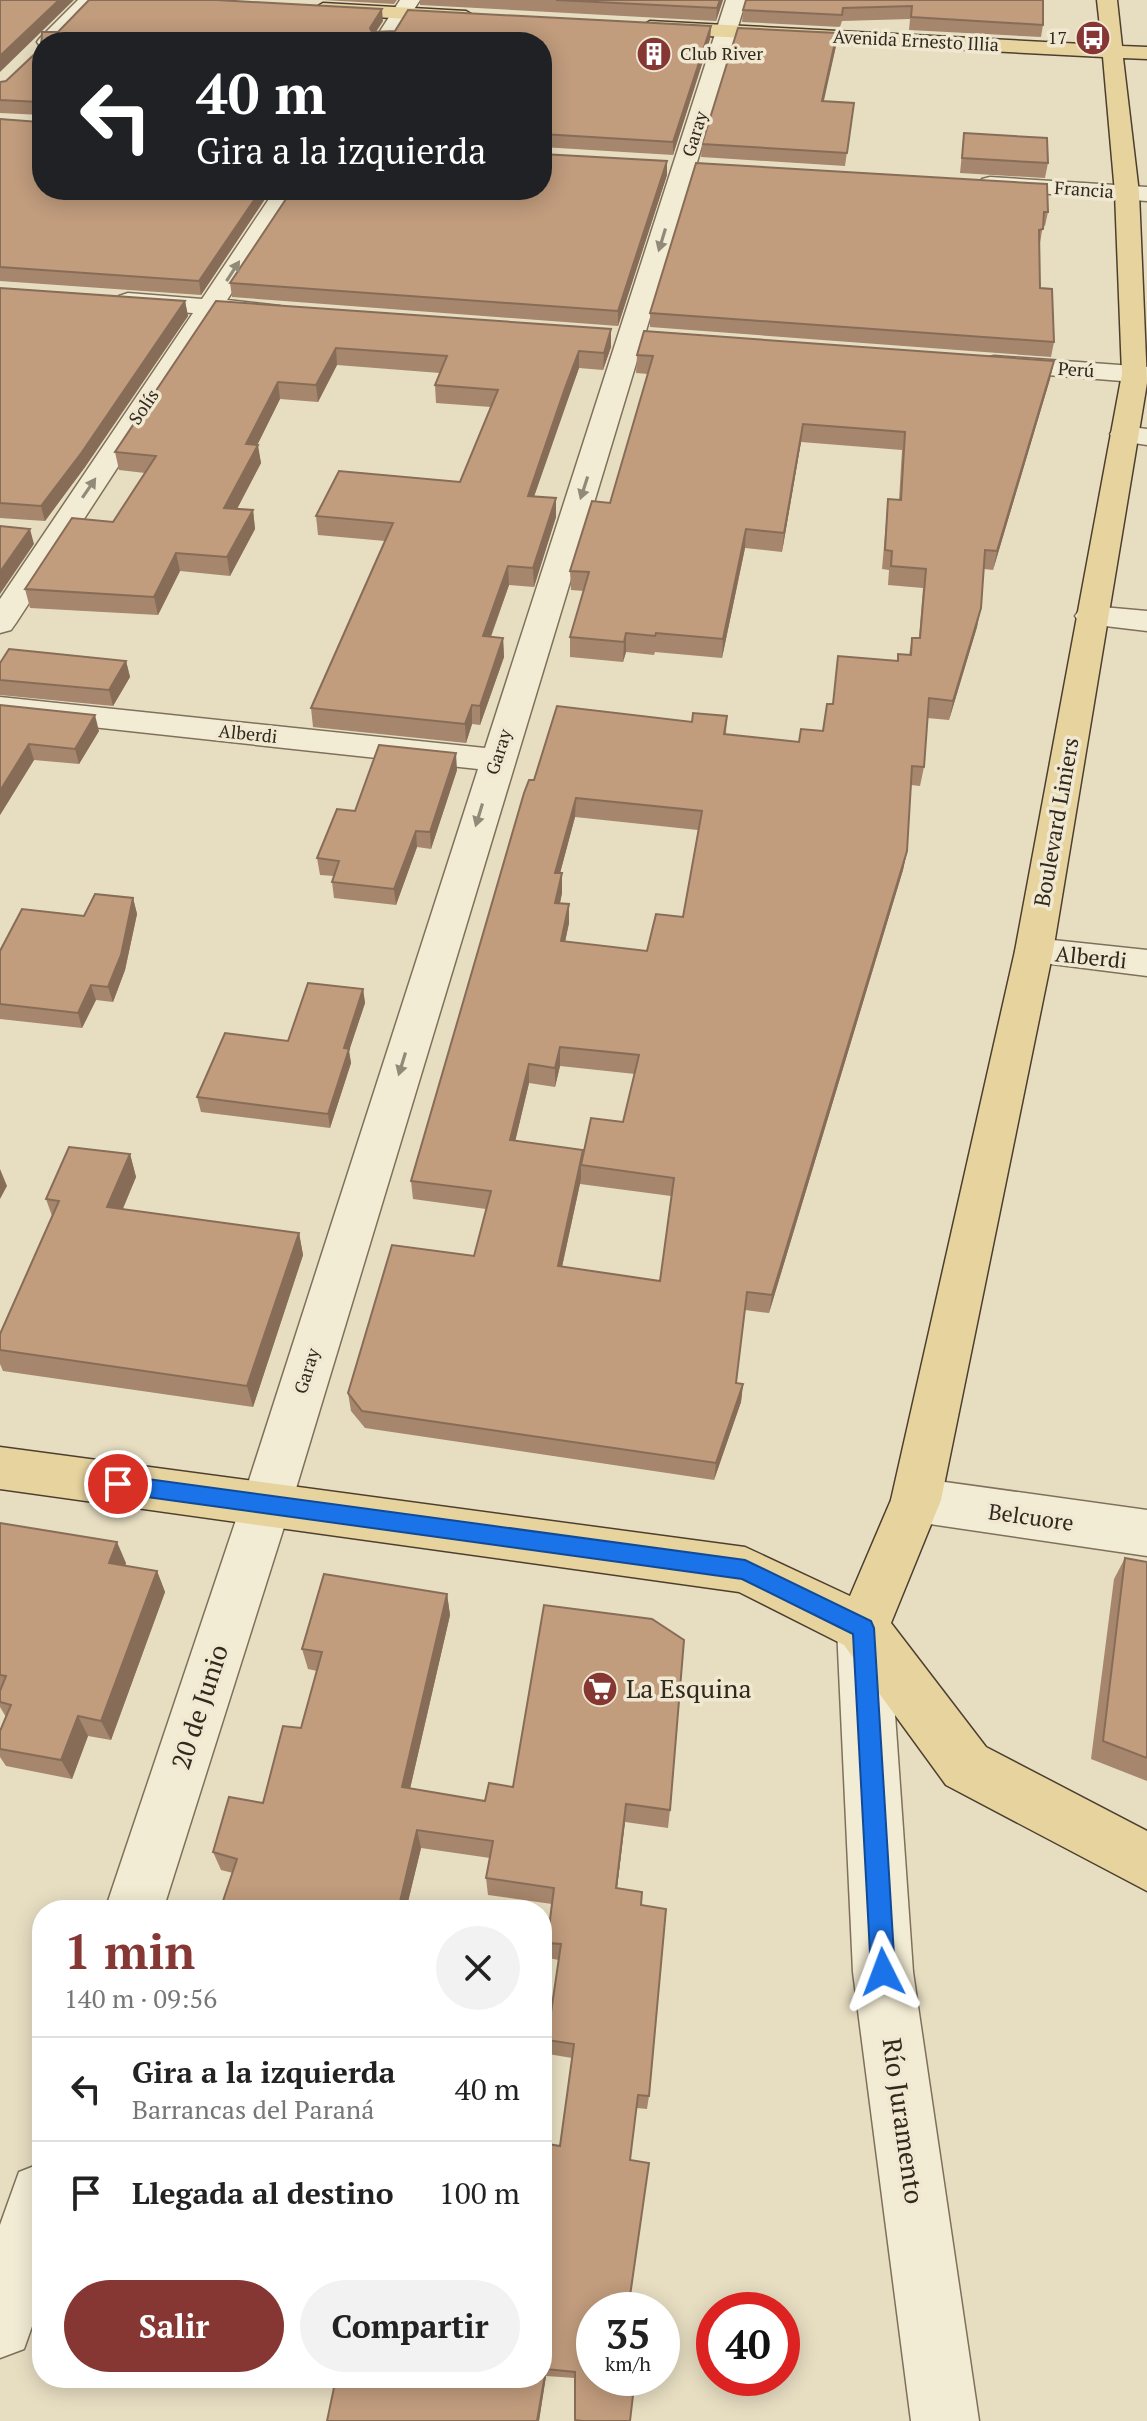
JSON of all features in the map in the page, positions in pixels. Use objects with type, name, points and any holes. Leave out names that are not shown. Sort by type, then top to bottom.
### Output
[{"type":"main road","name":"Boulevard Liniers","points":[[863,1628],[916,1500],[1034,951],[1091,616],[1136,436],[1141,375],[1137,194],[1112,51],[1107,0]]},
{"type":"main road","points":[[310,8],[406,6],[479,17]]},
{"type":"main road","name":"Avenida Ernesto Illia","points":[[634,26],[1147,53]]},
{"type":"main road","points":[[0,1468],[745,1570],[863,1628],[966,1766],[1147,1862]]},
{"type":"street","points":[[57,32],[89,0]]},
{"type":"street","name":"Garay","points":[[266,1505],[496,760],[736,0]]},
{"type":"street","points":[[389,32],[406,6]]},
{"type":"street","name":"Francia","points":[[969,183],[1137,194]]},
{"type":"street","name":"Solís","points":[[0,623],[44,534],[210,307],[280,200]]},
{"type":"street","points":[[105,299],[304,314]]},
{"type":"street","name":"Perú","points":[[962,362],[1141,375]]},
{"type":"street","points":[[1091,616],[1147,621]]},
{"type":"street","name":"Alberdi","points":[[0,707],[496,760]]},
{"type":"street","name":"Alberdi","points":[[1034,951],[1147,963]]},
{"type":"street","name":"Belcuore","points":[[916,1500],[1147,1533]]},
{"type":"street","name":"20 de Junio","points":[[137,1900],[266,1505]]},
{"type":"street","name":"Río Juramento","points":[[863,1628],[883,1972],[945,2421]]},
{"type":"street","points":[[0,2325],[32,2226]]},
{"type":"building","points":[[0,0],[59,0],[0,56]]},
{"type":"building","points":[[89,0],[217,0],[382,9],[370,28],[372,32],[58,32]]},
{"type":"building","points":[[556,0],[720,0],[717,8]]},
{"type":"building","points":[[746,0],[1043,0],[1043,25],[911,17],[912,6],[843,8],[842,15],[743,10]]},
{"type":"building","points":[[408,10],[711,26],[673,142],[552,135],[552,32],[372,32],[395,31]]},
{"type":"building","points":[[738,28],[837,33],[822,101],[854,103],[847,153],[702,144]]},
{"type":"building","points":[[32,56],[32,102],[0,100],[0,82],[6,81]]},
{"type":"building","points":[[0,119],[32,121],[32,200],[254,200],[199,281],[0,267]]},
{"type":"building","points":[[964,133],[1047,138],[1048,163],[962,158]]},
{"type":"building","points":[[552,155],[667,161],[618,311],[230,283],[285,200],[552,200]]},
{"type":"building","points":[[696,163],[1047,184],[1048,212],[1044,212],[1043,229],[1039,230],[1040,288],[1052,289],[1054,342],[650,313]]},
{"type":"building","points":[[0,288],[185,301],[82,452],[41,506],[0,503]]},
{"type":"building","points":[[216,301],[611,329],[604,353],[579,351],[565,388],[528,496],[556,498],[533,568],[508,566],[483,636],[503,638],[480,706],[472,705],[465,724],[311,708],[393,523],[316,516],[339,471],[460,482],[498,390],[435,385],[447,356],[336,348],[316,385],[278,382],[246,444],[258,445],[224,508],[253,510],[227,557],[176,553],[154,597],[25,589],[72,518],[113,522],[156,456],[115,452]]},
{"type":"building","points":[[644,331],[1054,361],[997,551],[985,550],[981,608],[953,701],[929,698],[924,767],[912,766],[907,851],[772,1295],[747,1292],[736,1383],[743,1384],[716,1463],[362,1411],[348,1393],[392,1245],[474,1256],[491,1191],[411,1181],[524,793],[529,780],[534,780],[557,706],[692,722],[693,713],[727,716],[724,734],[799,742],[801,729],[823,731],[827,704],[833,704],[838,656],[898,661],[898,654],[911,655],[912,638],[920,638],[926,569],[891,566],[892,551],[885,550],[888,499],[901,500],[905,432],[803,424],[784,533],[746,529],[723,639],[656,633],[655,636],[626,633],[624,642],[570,637],[589,572],[570,571],[592,501],[610,503],[653,356],[637,355]],"holes":[[[576,798],[702,811],[683,917],[656,914],[647,951],[561,941],[569,904],[555,903],[562,873],[555,873]],[[560,1047],[639,1055],[623,1122],[591,1118],[581,1165],[674,1178],[660,1281],[558,1266],[583,1150],[510,1140],[529,1064],[555,1068]]]},
{"type":"building","points":[[0,526],[30,529],[0,572]]},
{"type":"building","points":[[9,649],[126,661],[109,690],[0,680],[0,663]]},
{"type":"building","points":[[0,705],[95,715],[75,749],[29,744],[0,791]]},
{"type":"building","points":[[379,745],[456,753],[430,832],[416,831],[394,889],[332,882],[339,861],[317,858],[337,809],[355,811]]},
{"type":"building","points":[[95,894],[133,898],[121,955],[108,987],[91,985],[78,1013],[0,1004],[0,951],[22,909],[84,916]]},
{"type":"building","points":[[308,983],[363,989],[344,1048],[349,1049],[328,1114],[197,1097],[225,1033],[288,1041]]},
{"type":"building","points":[[69,1147],[130,1154],[107,1207],[299,1233],[247,1386],[0,1350],[0,1334],[59,1201],[46,1199]]},
{"type":"building","points":[[0,1523],[117,1542],[109,1563],[157,1571],[101,1721],[78,1716],[61,1760],[0,1749],[0,1731],[11,1705],[0,1702],[0,1691],[6,1676],[0,1675]]},
{"type":"building","points":[[1125,1558],[1147,1562],[1147,1758],[1103,1741]]},
{"type":"building","points":[[324,1574],[447,1594],[402,1787],[485,1801],[489,1783],[513,1787],[544,1605],[652,1619],[684,1640],[670,1810],[626,1804],[616,1888],[642,1892],[641,1905],[666,1909],[649,2096],[638,2095],[630,2160],[649,2163],[631,2292],[576,2292],[576,2396],[633,2396],[630,2421],[575,2420],[575,2372],[552,2370],[552,2145],[560,2146],[574,2044],[552,2041],[552,2006],[561,1944],[552,1943],[554,1888],[486,1878],[493,1841],[417,1830],[400,1900],[223,1900],[237,1859],[213,1852],[229,1797],[263,1803],[283,1726],[301,1728],[322,1652],[302,1649]]},
{"type":"building","points":[[334,2388],[543,2388],[537,2421],[327,2421]]},
{"type":"place","name":"17","points":[[1093,38]]},
{"type":"place","name":"Club River","points":[[654,54]]},
{"type":"place","name":"La Esquina","points":[[600,1689]]},
{"type":"route","points":[[118,1484],[745,1570],[863,1628],[883,1972]]}]
